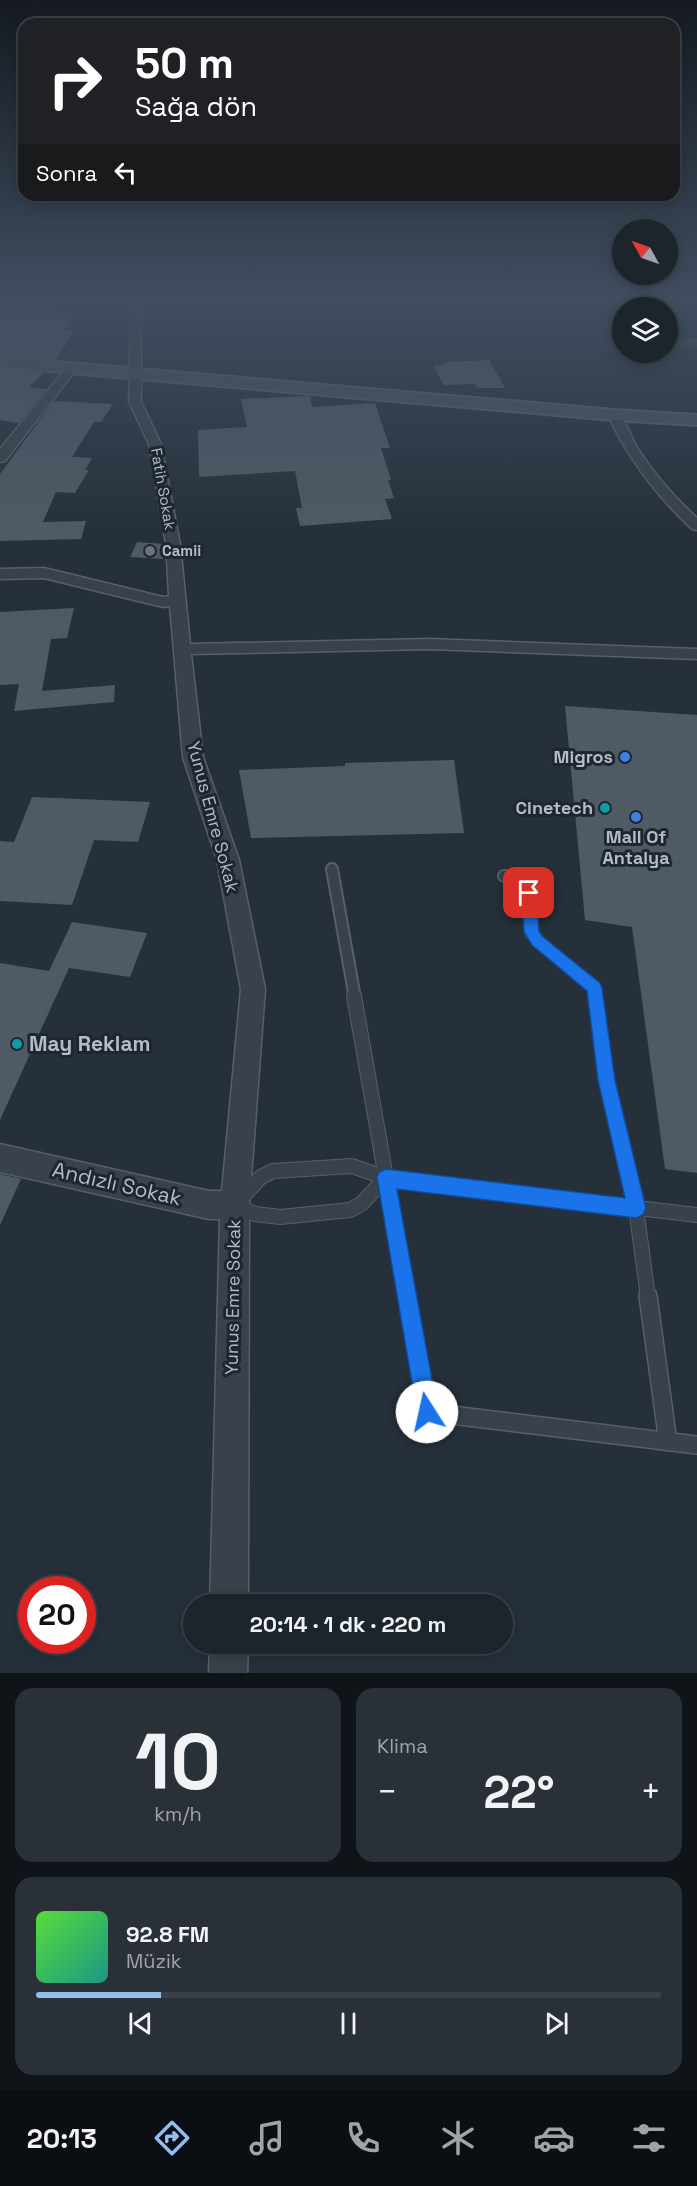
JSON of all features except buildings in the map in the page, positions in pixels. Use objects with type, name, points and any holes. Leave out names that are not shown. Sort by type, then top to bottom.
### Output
[{"type":"street","points":[[0,458],[65,376]]},
{"type":"street","name":"Fatih Sokak","points":[[135,376],[135,402],[155,444],[173,544],[182,650]]},
{"type":"street","points":[[169,376],[614,416],[697,420]]},
{"type":"street","points":[[614,416],[622,434],[672,504],[697,526]]},
{"type":"street","points":[[0,574],[44,573],[163,602],[179,600]]},
{"type":"street","points":[[182,650],[430,644],[697,654]]},
{"type":"street","name":"Yunus Emre Sokak","points":[[182,650],[193,757],[228,860],[253,989],[235,1205],[229,1594]]},
{"type":"street","name":"Andızlı Sokak","points":[[0,1158],[209,1205],[235,1205]]},
{"type":"street","points":[[228,1673],[229,1654]]},
{"type":"lane","points":[[332,869],[427,1412],[697,1445]]},
{"type":"lane","points":[[504,876],[528,877],[531,932],[537,940],[594,988],[607,1080],[636,1208],[668,1442]]},
{"type":"lane","points":[[386,1178],[361,1204],[350,1210],[280,1217],[255,1214],[235,1205],[261,1177],[273,1171],[352,1166],[386,1178],[697,1215]]},
{"type":"place","name":"Camii","points":[[150,551]]},
{"type":"place","name":"Migros","points":[[625,757]]},
{"type":"place","name":"Cinetech","points":[[605,808]]},
{"type":"place","name":"Mall Of Antalya","points":[[636,817]]},
{"type":"place","name":"May Reklam","points":[[17,1044]]},
{"type":"route","points":[[427,1412],[386,1178],[636,1208],[607,1080],[594,988],[537,940],[531,932],[529,893]]}]
